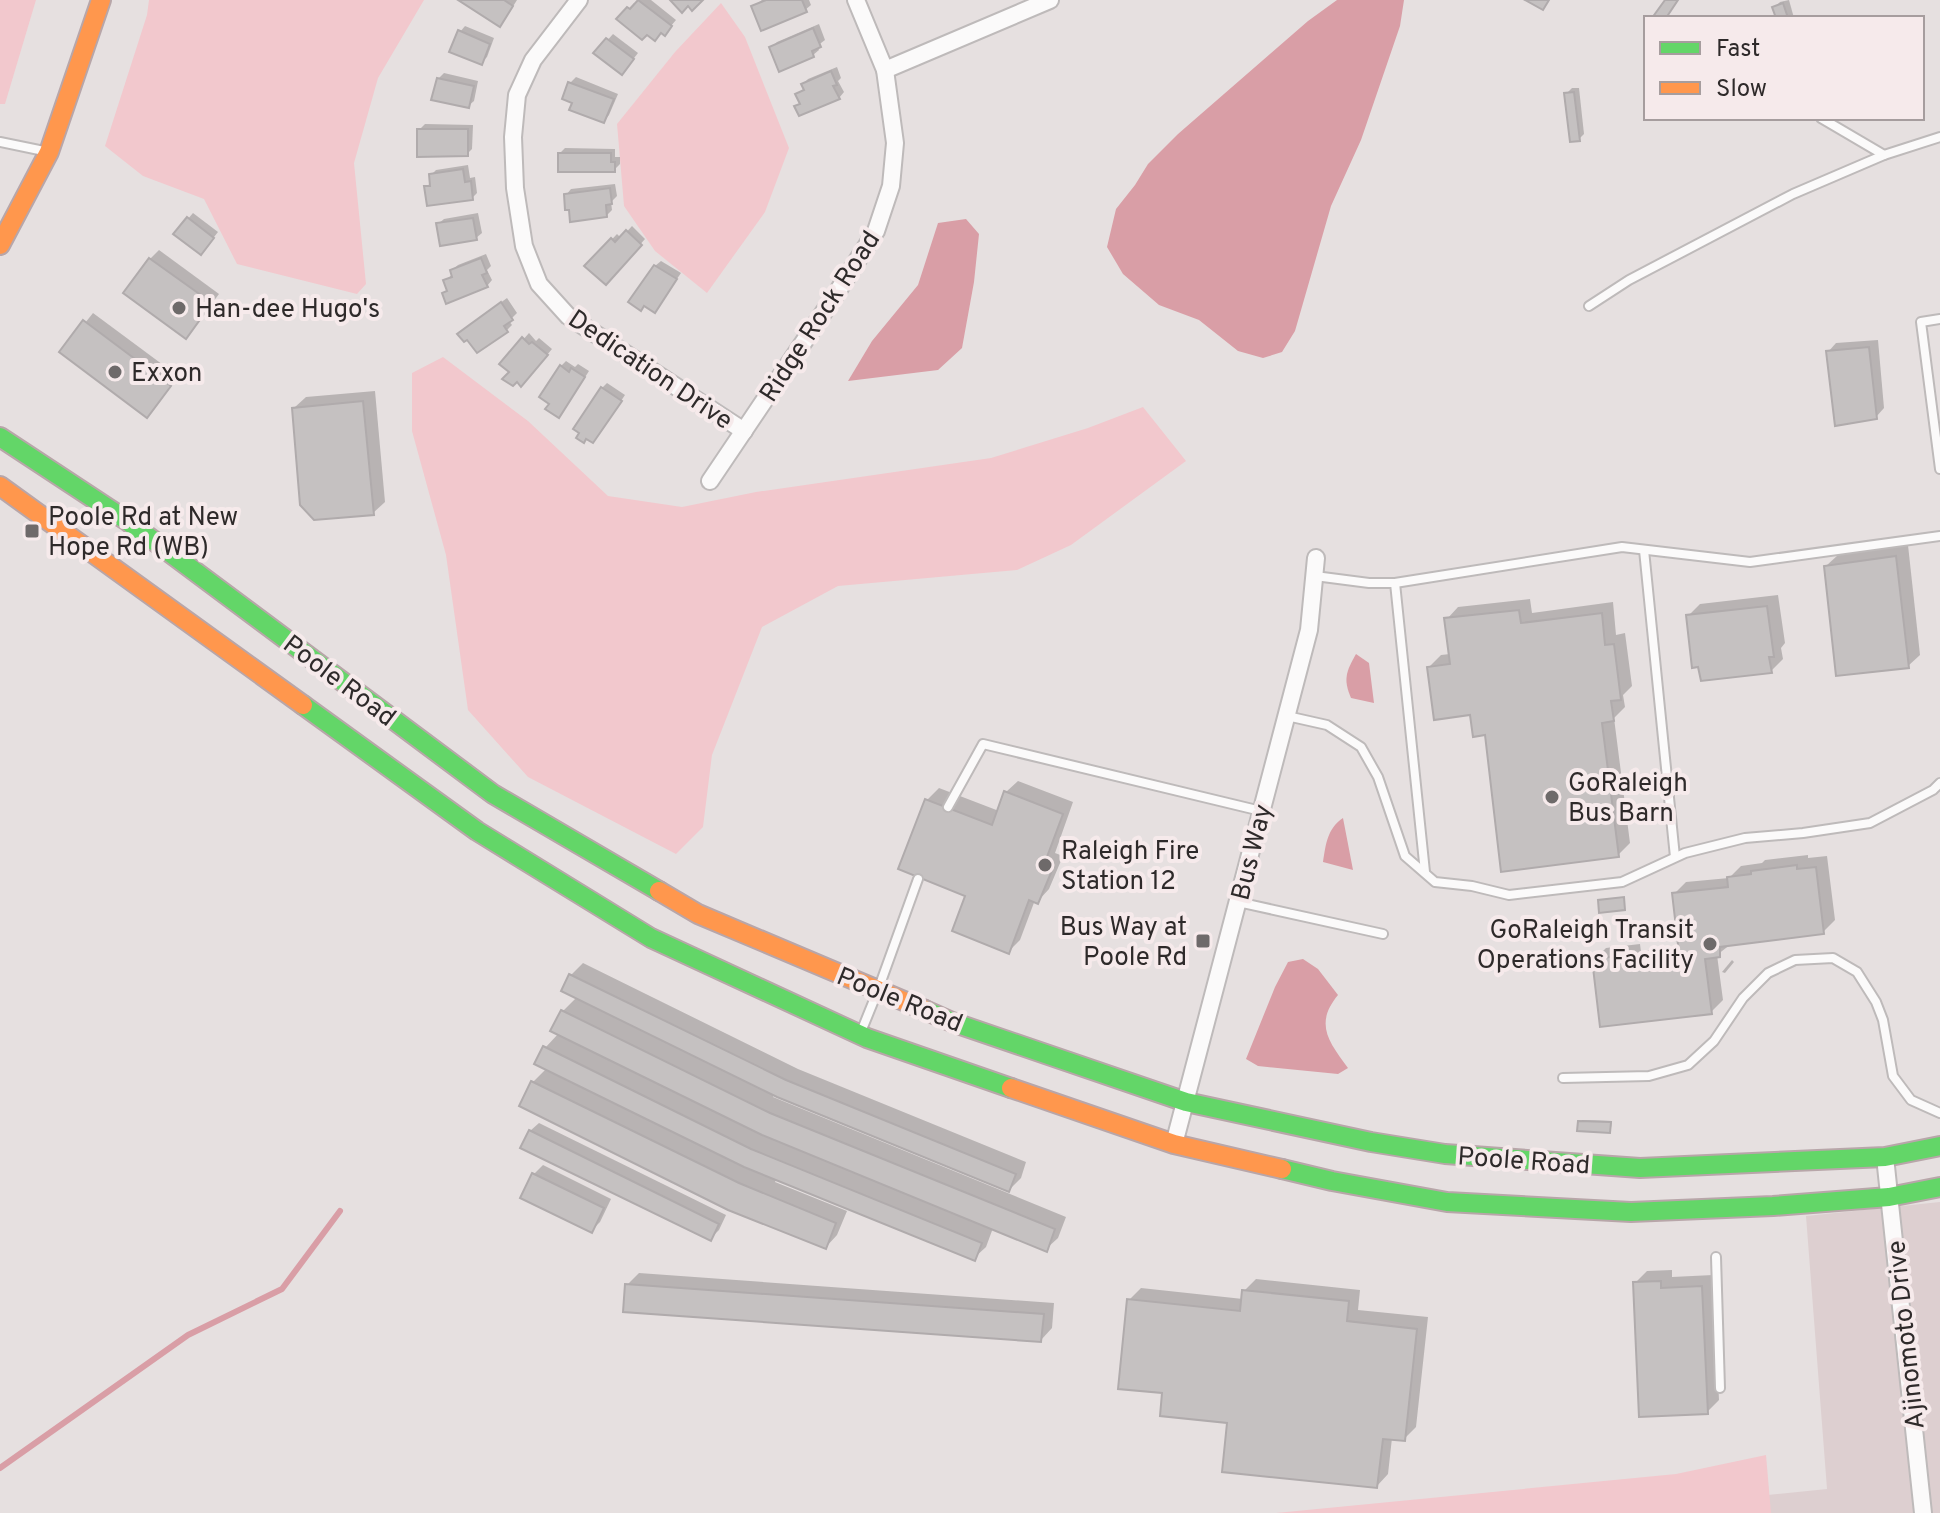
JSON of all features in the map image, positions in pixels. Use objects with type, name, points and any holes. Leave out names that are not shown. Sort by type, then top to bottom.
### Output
[{"type":"main road","points":[[0,245],[49,152],[101,0]]},
{"type":"main road","name":"Poole Road","points":[[0,437],[126,520],[485,813],[651,938],[860,1035],[1174,1144],[1332,1181],[1447,1202],[1631,1212],[1889,1197],[1940,1187]]},
{"type":"main road","name":"Poole Road","points":[[0,486],[485,813],[698,914],[952,1022],[1186,1102],[1371,1142],[1445,1154],[1640,1168],[1885,1157],[1940,1146]]},
{"type":"street","name":"Dedication Drive","points":[[579,0],[533,60],[517,95],[513,137],[515,188],[524,246],[539,284],[568,316],[744,431]]},
{"type":"street","name":"Ridge Rock Road","points":[[710,481],[876,231],[891,186],[895,143],[885,70],[856,0]]},
{"type":"street","points":[[885,70],[1050,0]]},
{"type":"street","name":"Bus Way","points":[[1174,1144],[1309,630],[1316,558]]},
{"type":"street","name":"Ajinomoto Drive","points":[[1885,1157],[1923,1513]]},
{"type":"lane","points":[[1824,120],[1884,155]]},
{"type":"lane","points":[[1589,306],[1629,280],[1781,200],[1884,155],[1940,137]]},
{"type":"lane","points":[[0,142],[49,152]]},
{"type":"lane","points":[[1940,319],[1921,322],[1940,469]]},
{"type":"lane","points":[[1313,576],[1395,583],[1622,547],[1750,562],[1940,536]]},
{"type":"lane","points":[[1644,550],[1675,857]]},
{"type":"lane","points":[[1395,583],[1425,873]]},
{"type":"lane","points":[[1286,716],[1327,725],[1361,747],[1378,777],[1405,856],[1435,882],[1472,886],[1509,895],[1622,882],[1685,853],[1745,838],[1870,823],[1933,790],[1940,783]]},
{"type":"lane","points":[[948,807],[983,744],[1262,811]]},
{"type":"lane","points":[[860,1035],[918,879]]},
{"type":"lane","points":[[1238,902],[1383,934]]},
{"type":"lane","points":[[1563,1078],[1649,1076],[1688,1065],[1714,1041],[1743,998],[1768,973],[1795,960],[1833,958],[1857,972],[1876,1002],[1883,1020],[1893,1076],[1911,1100],[1940,1113]]},
{"type":"lane","points":[[1716,1257],[1720,1388]]},
{"type":"shaded area","points":[[0,0],[36,0],[5,104],[0,104]]},
{"type":"shaded area","points":[[149,0],[424,0],[378,78],[354,163],[366,284],[357,294],[237,264],[204,199],[143,176],[105,146],[147,15]]},
{"type":"shaded area","points":[[1337,0],[1404,0],[1400,26],[1361,140],[1331,206],[1295,331],[1282,352],[1263,358],[1238,351],[1199,320],[1159,305],[1123,274],[1107,247],[1116,209],[1148,164],[1308,21]]},
{"type":"shaded area","points":[[721,3],[745,37],[789,148],[765,212],[707,293],[655,251],[624,206],[617,124],[675,52]]},
{"type":"shaded area","points":[[966,219],[979,234],[962,348],[938,370],[848,381],[872,341],[918,285],[938,223]]},
{"type":"shaded area","points":[[443,357],[528,421],[608,496],[682,507],[756,492],[991,458],[1088,428],[1143,407],[1186,461],[1071,545],[1017,570],[838,586],[762,627],[712,755],[703,827],[676,854],[528,777],[468,710],[446,555],[412,431],[412,373]]},
{"type":"shaded area","points":[[1356,654],[1369,663],[1374,703],[1351,698],[1347,676]]},
{"type":"shaded area","points":[[1343,818],[1353,870],[1323,862],[1330,832]]},
{"type":"shaded area","points":[[1303,959],[1318,969],[1338,995],[1331,1005],[1326,1024],[1330,1041],[1348,1068],[1338,1074],[1258,1066],[1246,1059],[1288,962]]},
{"type":"shaded area","points":[[1940,1202],[1940,1513],[1590,1513],[1827,1489],[1806,1216]]},
{"type":"shaded area","points":[[1766,1455],[1771,1513],[1276,1513],[1676,1474]]},
{"type":"building","points":[[458,0],[504,0],[513,6],[500,27]]},
{"type":"building","points":[[638,0],[672,26],[665,36],[661,33],[655,41],[647,35],[642,40],[616,19]]},
{"type":"building","points":[[670,0],[703,0],[692,11],[688,6],[682,13]]},
{"type":"building","points":[[766,0],[802,0],[807,12],[761,31],[751,6]]},
{"type":"building","points":[[1525,0],[1549,0],[1543,10]]},
{"type":"building","points":[[1665,0],[1678,0],[1667,16],[1653,16]]},
{"type":"building","points":[[1783,3],[1787,16],[1775,16],[1772,7]]},
{"type":"building","points":[[813,28],[821,47],[812,51],[814,57],[779,72],[769,47]]},
{"type":"building","points":[[458,30],[490,44],[482,65],[449,52]]},
{"type":"building","points":[[606,38],[634,59],[622,75],[593,53]]},
{"type":"building","points":[[831,71],[837,85],[833,86],[840,99],[799,116],[794,106],[800,104],[795,94],[804,90],[801,84]]},
{"type":"building","points":[[437,78],[474,86],[469,108],[431,100]]},
{"type":"building","points":[[568,82],[614,99],[604,123],[569,110],[572,103],[562,99]]},
{"type":"building","points":[[1574,92],[1580,141],[1570,142],[1564,93]]},
{"type":"building","points":[[417,129],[468,129],[468,156],[417,157]]},
{"type":"building","points":[[558,153],[611,153],[615,172],[558,172]]},
{"type":"building","points":[[463,169],[465,182],[471,181],[473,200],[427,206],[424,186],[430,186],[429,174]]},
{"type":"building","points":[[610,188],[612,204],[606,205],[607,217],[570,222],[564,194]]},
{"type":"building","points":[[187,217],[214,238],[201,255],[173,234]]},
{"type":"building","points":[[473,218],[477,240],[440,246],[436,223]]},
{"type":"building","points":[[626,230],[642,245],[606,285],[584,266],[611,238],[615,242]]},
{"type":"building","points":[[149,258],[212,303],[186,339],[123,293]]},
{"type":"building","points":[[481,258],[487,273],[482,275],[488,287],[446,304],[442,293],[447,291],[443,280],[452,277],[450,270]]},
{"type":"building","points":[[654,265],[677,279],[655,313],[644,306],[641,311],[628,302]]},
{"type":"building","points":[[501,302],[513,320],[504,326],[508,332],[477,353],[467,340],[464,342],[457,334]]},
{"type":"building","points":[[83,320],[171,386],[147,418],[59,352]]},
{"type":"building","points":[[522,337],[548,355],[521,387],[517,382],[513,386],[502,379],[509,372],[499,364]]},
{"type":"building","points":[[1869,347],[1877,419],[1835,426],[1826,351]]},
{"type":"building","points":[[560,365],[569,372],[571,368],[585,377],[559,418],[545,409],[549,404],[539,397]]},
{"type":"building","points":[[601,387],[622,401],[593,443],[586,439],[584,443],[576,438],[579,433],[573,429]]},
{"type":"building","points":[[363,401],[374,515],[314,520],[300,505],[292,408]]},
{"type":"building","points":[[1896,556],[1909,668],[1836,676],[1824,566]]},
{"type":"building","points":[[1767,606],[1774,657],[1769,657],[1772,673],[1701,681],[1698,667],[1692,668],[1686,615]]},
{"type":"building","name":"GoRaleigh Bus Barn","points":[[1519,610],[1521,623],[1602,613],[1605,645],[1614,644],[1621,700],[1611,701],[1614,721],[1602,723],[1619,857],[1501,872],[1485,735],[1473,737],[1470,715],[1434,720],[1427,667],[1450,664],[1444,618]]},
{"type":"building","points":[[1004,791],[1063,814],[1044,865],[1053,868],[1038,904],[1029,900],[1009,954],[952,931],[965,896],[898,869],[925,799],[992,825]]},
{"type":"building","name":"GoRaleigh Transit Operations Facility","points":[[1797,865],[1797,869],[1816,867],[1824,934],[1720,947],[1720,957],[1705,959],[1712,1014],[1600,1027],[1592,959],[1629,955],[1630,962],[1639,961],[1640,965],[1680,962],[1672,893],[1728,887],[1727,877]]},
{"type":"building","points":[[1624,897],[1625,910],[1599,913],[1598,900]]},
{"type":"building","points":[[569,974],[786,1080],[1016,1174],[1009,1192],[777,1097],[561,991]]},
{"type":"building","points":[[561,1010],[770,1113],[1055,1229],[1047,1252],[762,1135],[550,1031]]},
{"type":"building","points":[[543,1046],[751,1149],[982,1243],[975,1261],[744,1167],[534,1064]]},
{"type":"building","points":[[531,1081],[739,1183],[836,1223],[826,1249],[728,1210],[519,1106]]},
{"type":"building","points":[[1578,1121],[1611,1122],[1610,1133],[1577,1131]]},
{"type":"building","points":[[529,1130],[719,1224],[711,1241],[520,1148]]},
{"type":"building","points":[[532,1173],[604,1208],[592,1233],[520,1198]]},
{"type":"building","points":[[1661,1281],[1661,1288],[1702,1286],[1708,1414],[1639,1417],[1633,1282]]},
{"type":"building","points":[[625,1284],[1044,1314],[1041,1342],[623,1312]]},
{"type":"building","points":[[1242,1290],[1349,1301],[1347,1321],[1417,1329],[1405,1441],[1383,1439],[1377,1488],[1222,1472],[1227,1423],[1160,1416],[1162,1393],[1118,1389],[1127,1299],[1240,1311]]},
{"type":"waterway","points":[[0,1468],[188,1335],[282,1289],[340,1211]]},
{"type":"traffic: fast","points":[[0,437],[126,520],[493,794],[659,891]]},
{"type":"traffic: fast","points":[[303,705],[477,831],[651,938],[867,1038],[1011,1088]]},
{"type":"traffic: fast","points":[[925,1010],[1186,1102],[1371,1142],[1445,1154],[1640,1168],[1885,1157],[1940,1146]]},
{"type":"traffic: fast","points":[[1282,1169],[1447,1202],[1631,1212],[1889,1197],[1940,1187]]},
{"type":"traffic: slow","points":[[0,245],[49,152],[101,0]]},
{"type":"traffic: slow","points":[[0,486],[303,705]]},
{"type":"traffic: slow","points":[[659,891],[698,914],[925,1010]]},
{"type":"traffic: slow","points":[[1011,1088],[1174,1144],[1282,1169]]},
{"type":"place","name":"Han-dee Hugo's","points":[[179,308]]},
{"type":"place","name":"Exxon","points":[[115,372]]},
{"type":"place","name":"Poole Rd at New Hope Rd (WB)","points":[[32,531]]},
{"type":"place","name":"GoRaleigh Bus Barn","points":[[1552,797]]},
{"type":"place","name":"Raleigh Fire Station 12","points":[[1045,865]]},
{"type":"place","name":"Bus Way at Poole Rd","points":[[1203,941]]},
{"type":"place","name":"GoRaleigh Transit Operations Facility","points":[[1710,944]]}]
